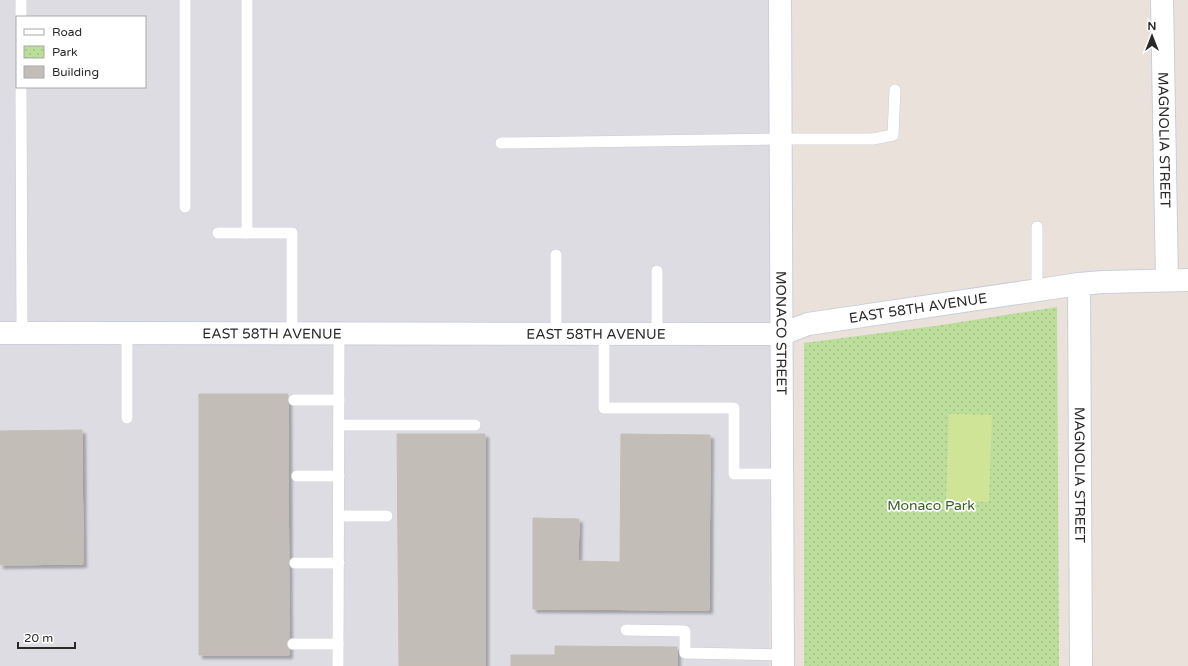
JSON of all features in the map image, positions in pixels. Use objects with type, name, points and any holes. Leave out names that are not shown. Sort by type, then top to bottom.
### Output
[{"type":"street","name":"MONACO STREET","points":[[780,0],[783,661]]},
{"type":"street","name":"MAGNOLIA STREET","points":[[1162,0],[1178,280]]},
{"type":"street","name":"EAST 58TH AVENUE","points":[[0,333],[782,334],[808,324],[1037,289],[1103,282],[1178,280]]},
{"type":"street","name":"MAGNOLIA STREET","points":[[1079,284],[1082,666]]},
{"type":"lane","points":[[21,0],[21,16]]},
{"type":"lane","points":[[185,0],[185,207]]},
{"type":"lane","points":[[247,0],[247,233]]},
{"type":"lane","points":[[22,88],[22,333]]},
{"type":"lane","points":[[501,143],[873,139],[893,135],[895,90]]},
{"type":"lane","points":[[1037,227],[1037,289]]},
{"type":"lane","points":[[218,233],[292,233],[292,333]]},
{"type":"lane","points":[[556,255],[556,333]]},
{"type":"lane","points":[[657,271],[657,333]]},
{"type":"lane","points":[[127,333],[127,418]]},
{"type":"lane","points":[[338,666],[339,333]]},
{"type":"lane","points":[[604,333],[604,408],[734,408],[734,474],[782,474]]},
{"type":"lane","points":[[294,400],[339,400]]},
{"type":"lane","points":[[339,425],[475,425]]},
{"type":"lane","points":[[297,476],[339,476]]},
{"type":"lane","points":[[339,516],[387,516]]},
{"type":"lane","points":[[295,563],[339,563]]},
{"type":"lane","points":[[626,630],[685,631],[685,653],[783,661]]},
{"type":"lane","points":[[293,644],[338,644]]},
{"type":"shaded area","points":[[0,0],[771,0],[769,666],[0,666]]},
{"type":"green space","name":"Monaco Park","points":[[1057,307],[1059,666],[804,666],[804,343],[935,326]]},
{"type":"green space","points":[[949,414],[992,415],[989,502],[946,500]]},
{"type":"building","points":[[199,394],[288,394],[289,655],[199,655]]},
{"type":"building","points":[[82,430],[83,564],[0,565],[0,431]]},
{"type":"building","points":[[397,434],[485,434],[485,666],[399,666]]},
{"type":"building","points":[[621,434],[710,435],[709,610],[533,609],[533,518],[579,519],[578,561],[620,562]]},
{"type":"building","points":[[555,646],[677,647],[677,666],[511,666],[511,655],[555,655]]}]
